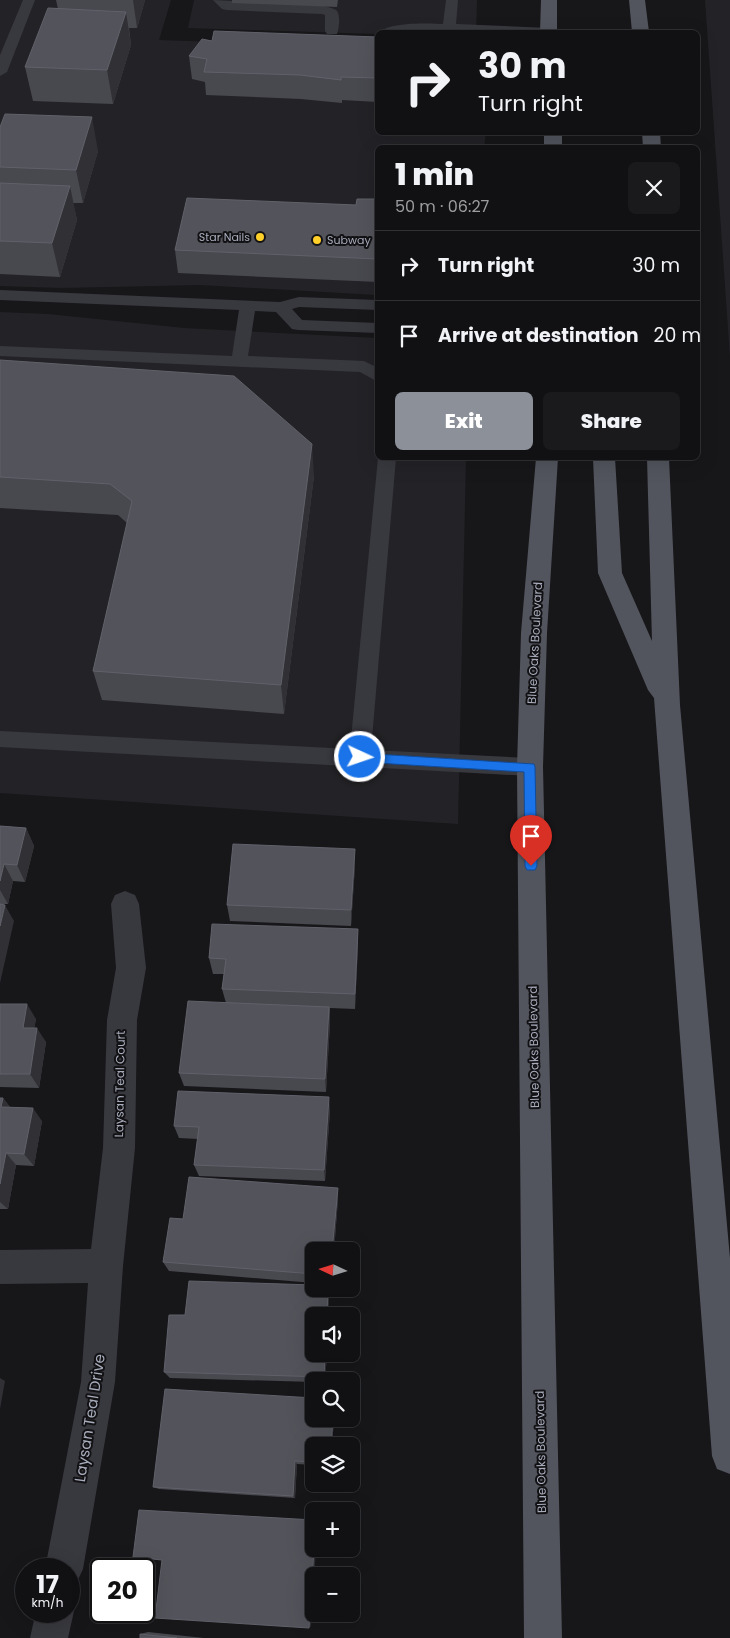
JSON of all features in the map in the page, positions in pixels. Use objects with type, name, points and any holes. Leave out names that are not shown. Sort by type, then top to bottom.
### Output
[{"type":"main road","points":[[549,0],[549,30]]},
{"type":"main road","points":[[637,0],[641,30]]},
{"type":"main road","name":"Blue Oaks Boulevard","points":[[543,1638],[530,767],[534,633],[547,460]]},
{"type":"main road","points":[[604,460],[610,573],[668,705]]},
{"type":"main road","points":[[658,460],[668,705],[730,1456]]},
{"type":"street","name":"Laysan Teal Court","points":[[106,1266],[119,1148],[122,1020],[131,968],[125,904]]},
{"type":"street","points":[[0,1267],[106,1266]]},
{"type":"street","name":"Laysan Teal Drive","points":[[66,1558],[98,1382],[106,1266]]},
{"type":"street","points":[[49,1638],[52,1623]]},
{"type":"lane","points":[[0,72],[29,0]]},
{"type":"lane","points":[[219,0],[227,6],[324,10],[332,13],[332,31]]},
{"type":"lane","points":[[449,29],[452,0]]},
{"type":"lane","points":[[401,30],[420,27],[482,30]]},
{"type":"lane","points":[[0,294],[280,307],[299,302],[375,305]]},
{"type":"lane","points":[[239,361],[248,305]]},
{"type":"lane","points":[[280,307],[298,325],[375,328]]},
{"type":"lane","points":[[0,351],[364,367],[375,374]]},
{"type":"lane","points":[[360,757],[387,460]]},
{"type":"lane","points":[[0,739],[530,767]]},
{"type":"shaded area","points":[[0,0],[171,0],[159,40],[375,48],[375,135],[486,135],[484,145],[375,145],[375,295],[200,285],[61,288],[0,286]]},
{"type":"shaded area","points":[[194,0],[477,0],[476,30],[375,30],[375,34],[188,28]]},
{"type":"shaded area","points":[[705,0],[730,0],[730,357]]},
{"type":"shaded area","points":[[0,312],[48,314],[184,328],[375,338],[375,460],[466,460],[458,824],[0,793]]},
{"type":"building","points":[[48,8],[126,12],[107,70],[25,67]]},
{"type":"building","points":[[214,31],[375,37],[375,78],[341,77],[341,80],[300,75],[204,72],[207,59],[189,56],[202,39],[212,41]]},
{"type":"building","points":[[5,114],[92,117],[76,170],[0,167],[0,127]]},
{"type":"building","points":[[0,183],[70,186],[52,243],[0,241]]},
{"type":"building","points":[[187,198],[356,205],[357,199],[375,199],[375,259],[175,250]]},
{"type":"building","points":[[0,360],[234,376],[312,444],[281,685],[93,671],[132,501],[110,484],[0,477]]},
{"type":"building","points":[[0,826],[26,828],[17,865],[4,864],[0,881]]},
{"type":"building","points":[[233,844],[355,849],[351,910],[227,905]]},
{"type":"building","points":[[0,904],[5,905],[0,926]]},
{"type":"building","points":[[212,924],[358,929],[355,994],[222,989],[226,959],[209,958]]},
{"type":"building","points":[[188,1001],[329,1007],[325,1079],[179,1073]]},
{"type":"building","points":[[0,1004],[27,1004],[23,1028],[37,1028],[30,1074],[0,1074]]},
{"type":"building","points":[[178,1091],[329,1097],[324,1170],[194,1165],[199,1127],[174,1126]]},
{"type":"building","points":[[0,1098],[3,1098],[1,1107],[33,1108],[24,1154],[6,1153],[0,1184]]},
{"type":"building","points":[[189,1177],[338,1188],[333,1242],[305,1242],[305,1273],[163,1262],[170,1218],[183,1219]]},
{"type":"building","points":[[189,1281],[305,1285],[305,1298],[328,1298],[327,1307],[305,1307],[305,1362],[325,1362],[324,1372],[305,1372],[305,1376],[164,1372],[169,1315],[185,1315]]},
{"type":"building","points":[[165,1389],[305,1397],[305,1427],[332,1427],[332,1437],[305,1437],[305,1462],[295,1461],[293,1496],[153,1487]]},
{"type":"building","points":[[139,1510],[305,1519],[305,1557],[313,1557],[313,1567],[305,1567],[305,1622],[309,1622],[309,1628],[155,1618],[162,1560],[133,1557]]},
{"type":"building","points":[[140,1634],[177,1638],[140,1638]]},
{"type":"place","name":"Star Nails","points":[[260,237]]},
{"type":"place","name":"Subway","points":[[317,240]]},
{"type":"route","points":[[360,757],[530,767],[531,866]]}]
